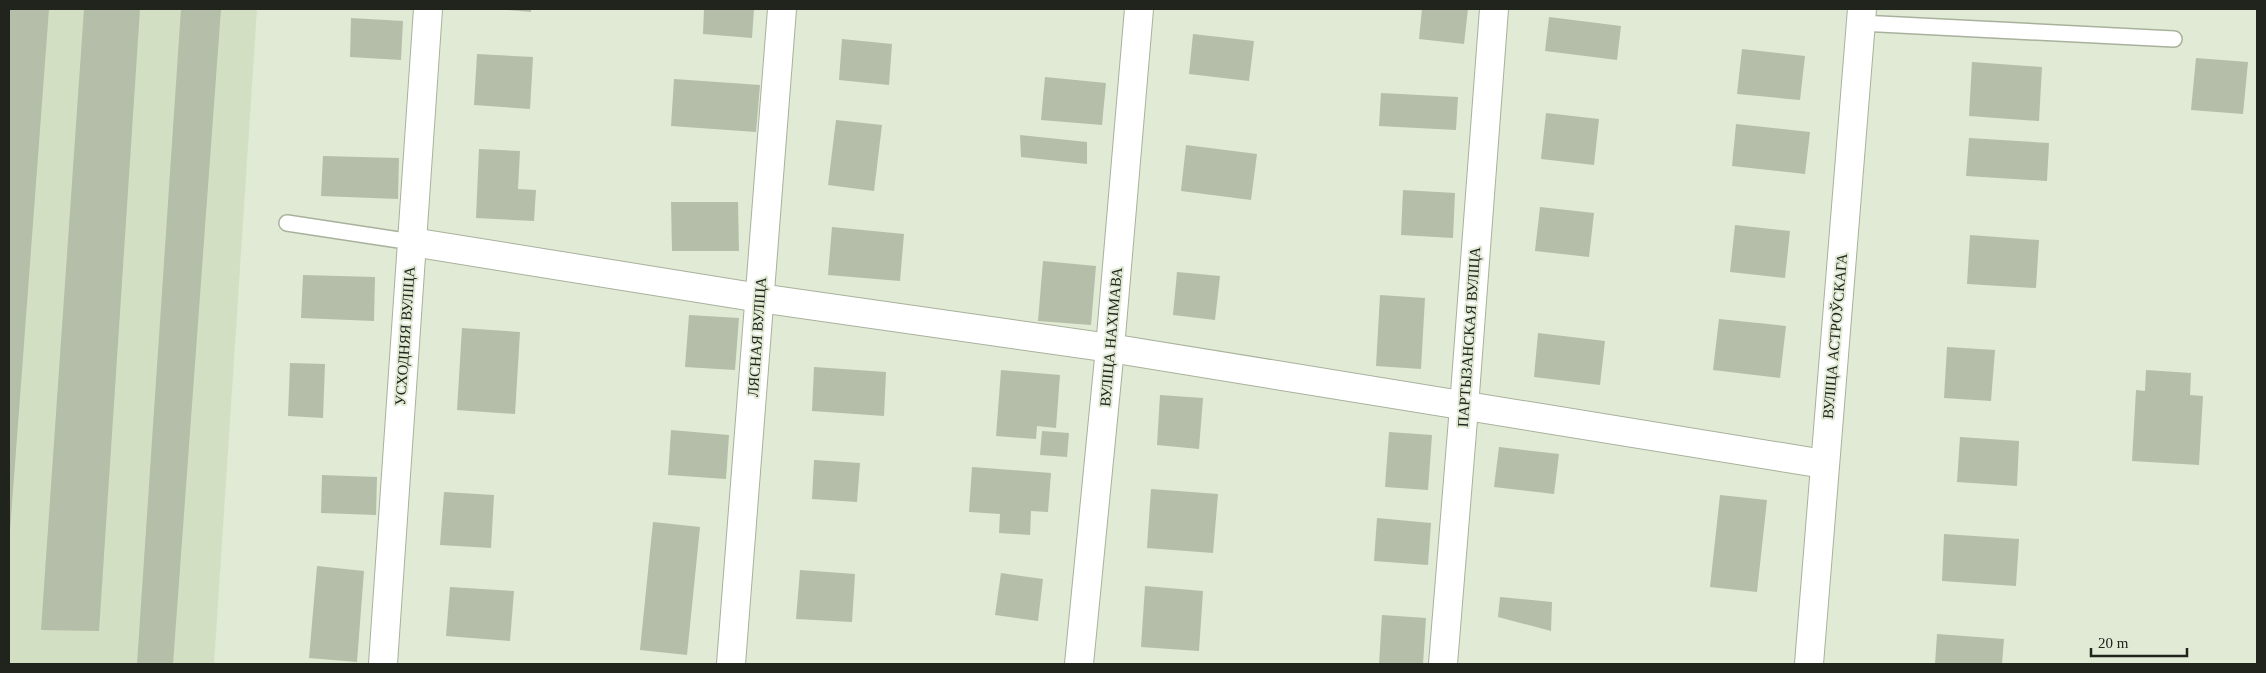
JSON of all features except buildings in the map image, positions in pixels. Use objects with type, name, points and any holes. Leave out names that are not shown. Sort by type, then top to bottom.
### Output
[{"type":"street","name":"УСХОДНЯЯ ВУЛІЦА","points":[[383,664],[428,9]]},
{"type":"street","name":"ЛЯСНАЯ ВУЛІЦА","points":[[731,664],[782,9]]},
{"type":"street","name":"ВУЛІЦА НАХІМАВА","points":[[1079,664],[1110,348],[1139,9]]},
{"type":"street","name":"ПАРТЫЗАНСКАЯ ВУЛІЦА","points":[[1443,664],[1494,9]]},
{"type":"street","name":"ВУЛІЦА АСТРОЎСКАГА","points":[[1809,664],[1861,16]]},
{"type":"street","points":[[412,242],[760,298],[1110,348],[1824,464]]},
{"type":"lane","points":[[1861,16],[2174,39]]},
{"type":"lane","points":[[287,223],[412,242]]},
{"type":"shaded area","points":[[9,9],[257,9],[214,664],[9,664]]}]
